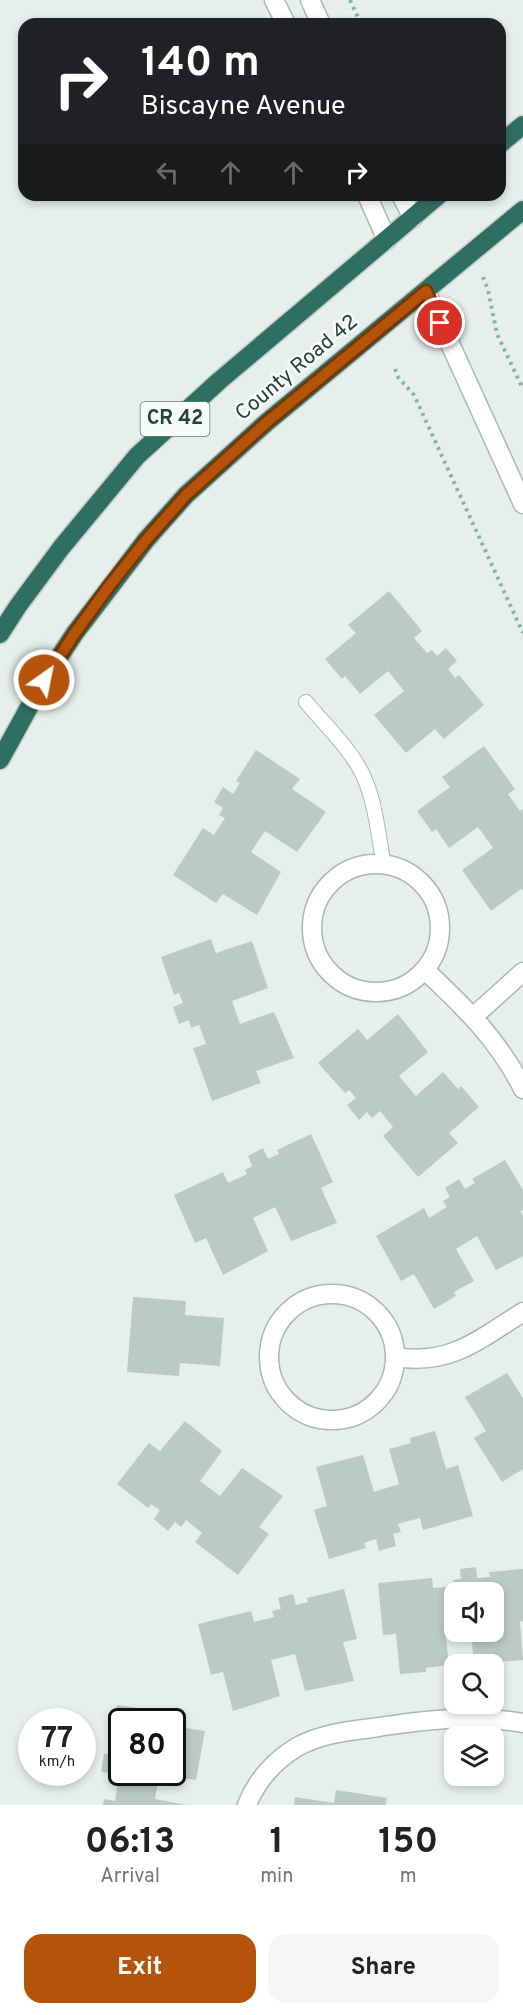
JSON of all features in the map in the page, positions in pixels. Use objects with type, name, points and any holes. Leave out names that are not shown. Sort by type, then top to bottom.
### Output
[{"type":"highway","points":[[506,139],[523,125]]},
{"type":"highway","name":"County Road 42","points":[[0,634],[61,548],[137,456],[219,381],[432,201]]},
{"type":"highway","name":"County Road 42","points":[[0,760],[44,680],[75,633],[146,540],[186,495],[258,429],[523,210]]},
{"type":"street","points":[[274,0],[283,18]]},
{"type":"street","points":[[310,0],[318,18]]},
{"type":"street","points":[[369,201],[387,240]]},
{"type":"street","points":[[404,201],[413,218]]},
{"type":"street","points":[[426,291],[523,504]]},
{"type":"street","points":[[367,865],[384,865],[410,873],[427,888],[437,908],[441,930],[436,951],[425,970],[408,985],[386,992],[364,991],[343,983],[326,969],[316,949],[312,927],[316,905],[328,886],[346,872],[367,865]]},
{"type":"street","points":[[425,970],[474,1016],[501,1051],[523,1089]]},
{"type":"street","points":[[474,1016],[523,972]]},
{"type":"street","points":[[322,1294],[350,1296],[367,1304],[380,1316],[391,1333],[396,1357],[393,1377],[382,1396],[366,1410],[345,1419],[326,1420],[307,1415],[287,1401],[275,1384],[269,1364],[270,1344],[279,1322],[294,1306],[322,1294]]},
{"type":"street","points":[[396,1357],[415,1360],[435,1359],[458,1351],[523,1312]]},
{"type":"street","points":[[247,1805],[263,1777],[278,1760],[297,1746],[317,1738],[340,1732],[433,1719],[469,1717],[523,1723]]},
{"type":"lane","points":[[306,702],[354,759],[363,774],[371,795],[384,865]]},
{"type":"path","points":[[350,0],[358,18]]},
{"type":"path","points":[[483,277],[497,334],[523,389]]},
{"type":"path","points":[[395,369],[398,377],[414,395],[523,633]]},
{"type":"building","points":[[389,591],[422,631],[414,638],[427,653],[432,650],[437,656],[446,648],[457,661],[448,669],[455,678],[459,675],[484,705],[444,739],[435,729],[406,753],[374,715],[404,691],[388,671],[360,694],[345,676],[342,679],[325,659],[356,633],[348,625]]},
{"type":"building","points":[[484,746],[515,789],[508,794],[520,811],[523,809],[523,891],[521,889],[491,911],[462,870],[493,848],[478,827],[449,848],[436,829],[432,832],[417,811],[450,787],[442,777]]},
{"type":"building","points":[[256,750],[300,779],[292,789],[326,812],[297,852],[265,831],[251,852],[281,872],[257,915],[223,894],[216,903],[173,875],[203,828],[214,835],[225,818],[219,815],[223,808],[214,802],[223,787],[233,794],[240,783],[236,781]]},
{"type":"building","points":[[211,939],[216,953],[252,941],[268,988],[232,1001],[240,1024],[274,1012],[294,1058],[256,1071],[261,1083],[212,1101],[193,1048],[206,1044],[199,1025],[191,1028],[189,1020],[179,1024],[173,1007],[183,1003],[179,993],[174,995],[161,957]]},
{"type":"building","points":[[398,1014],[428,1052],[399,1076],[416,1096],[443,1072],[458,1089],[461,1086],[479,1107],[449,1133],[458,1143],[418,1177],[383,1136],[393,1127],[380,1111],[372,1118],[367,1112],[359,1120],[347,1105],[356,1098],[349,1090],[345,1093],[318,1063],[358,1029],[367,1040]]},
{"type":"building","points":[[311,1134],[333,1182],[321,1188],[337,1223],[291,1241],[275,1207],[253,1218],[268,1251],[223,1275],[206,1238],[195,1243],[174,1195],[223,1172],[228,1183],[247,1174],[245,1170],[252,1166],[248,1156],[263,1148],[268,1159],[279,1154],[277,1150]]},
{"type":"building","points":[[505,1160],[523,1190],[523,1210],[520,1211],[523,1216],[523,1256],[496,1270],[477,1236],[456,1249],[474,1281],[454,1292],[456,1296],[434,1309],[414,1274],[401,1281],[376,1236],[424,1208],[429,1218],[447,1207],[443,1201],[450,1197],[445,1188],[459,1179],[465,1189],[475,1183],[472,1179]]},
{"type":"building","points":[[133,1297],[186,1301],[185,1315],[224,1318],[220,1366],[180,1363],[179,1376],[127,1372]]},
{"type":"building","points":[[507,1373],[523,1398],[523,1469],[502,1482],[474,1438],[486,1431],[465,1397]]},
{"type":"building","points":[[185,1421],[222,1451],[200,1481],[220,1496],[242,1468],[283,1496],[259,1527],[269,1534],[238,1575],[195,1542],[202,1533],[186,1520],[181,1527],[175,1522],[168,1531],[154,1519],[160,1510],[151,1504],[148,1508],[117,1484],[149,1443],[160,1451]]},
{"type":"building","points":[[435,1431],[446,1469],[458,1465],[473,1516],[423,1530],[420,1518],[398,1524],[401,1532],[393,1534],[396,1546],[379,1551],[376,1539],[364,1543],[366,1548],[329,1559],[314,1510],[327,1506],[316,1467],[363,1455],[374,1492],[399,1484],[389,1449],[411,1443],[410,1438]]},
{"type":"building","points":[[476,1567],[477,1578],[490,1577],[489,1572],[523,1569],[523,1621],[520,1622],[523,1660],[504,1662],[504,1654],[473,1654],[472,1642],[504,1642],[504,1582],[453,1582],[453,1580],[461,1579],[460,1569]]},
{"type":"building","points":[[432,1578],[433,1588],[444,1587],[444,1642],[446,1642],[448,1654],[444,1654],[444,1666],[426,1668],[426,1672],[400,1674],[396,1634],[383,1635],[378,1583]]},
{"type":"building","points":[[344,1589],[357,1639],[343,1642],[354,1681],[305,1691],[295,1654],[271,1660],[280,1696],[233,1711],[223,1672],[211,1675],[198,1624],[251,1611],[254,1622],[274,1617],[272,1611],[281,1609],[278,1598],[293,1594],[296,1605],[308,1602],[307,1598]]},
{"type":"building","points":[[117,1705],[138,1708],[117,1708]]},
{"type":"building","points":[[186,1728],[205,1731],[196,1780],[186,1779]]},
{"type":"building","points":[[104,1754],[108,1754],[108,1773],[101,1772]]},
{"type":"building","points":[[117,1786],[157,1786],[155,1799],[187,1805],[103,1805],[104,1799],[115,1801]]},
{"type":"building","points":[[336,1790],[387,1798],[386,1805],[294,1805],[295,1797],[334,1803]]},
{"type":"route","points":[[44,680],[75,633],[146,540],[186,495],[224,459],[426,291],[440,323]]}]
